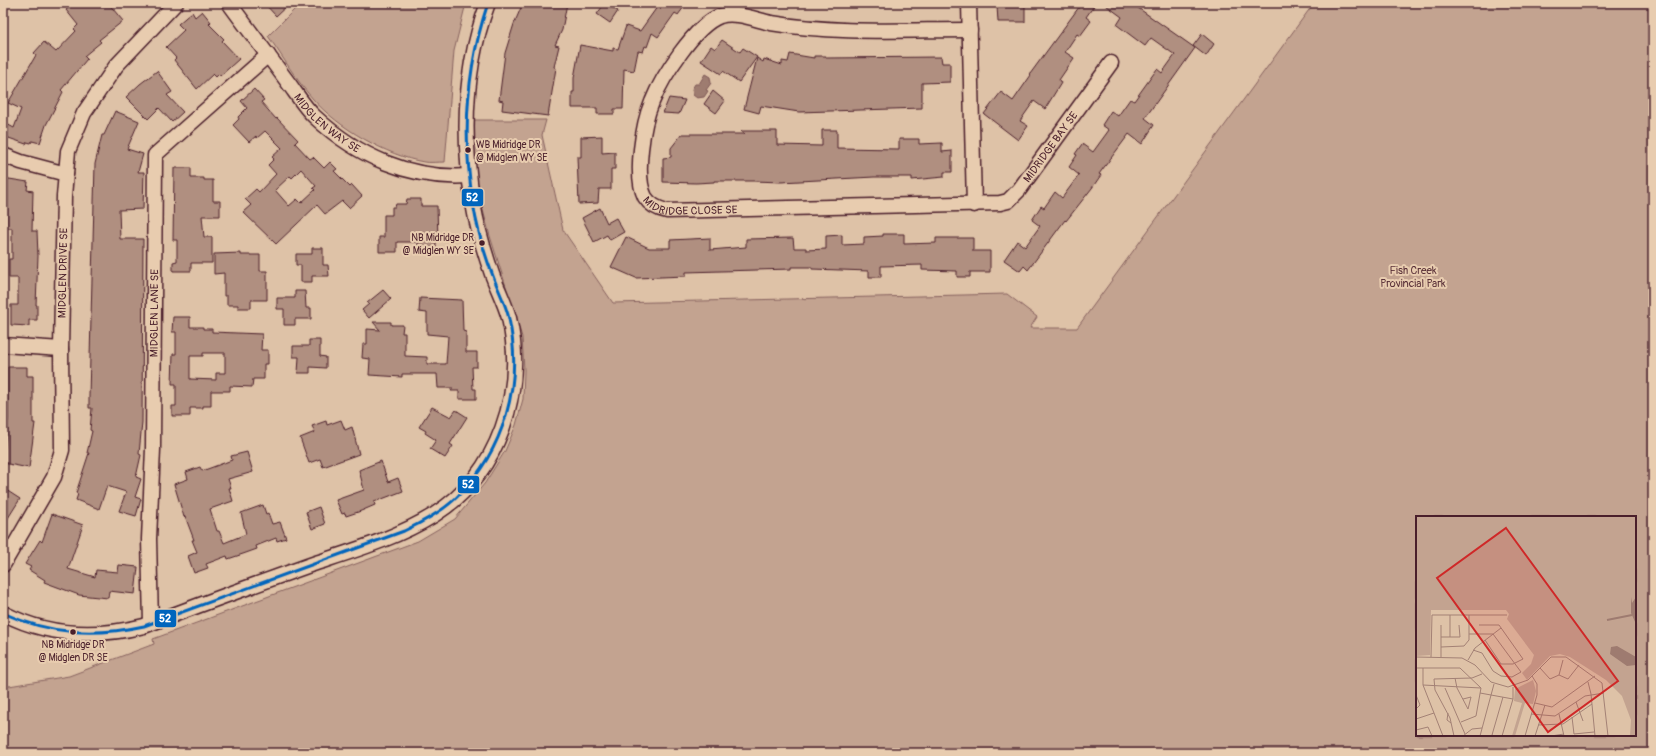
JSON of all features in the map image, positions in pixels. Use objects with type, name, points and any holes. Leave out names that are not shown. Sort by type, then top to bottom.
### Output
[{"type":"street","name":"MIDGLEN DRIVE SE","points":[[3,565],[42,501],[54,477],[62,450],[63,428],[61,349],[68,151],[74,134],[97,91],[116,66],[176,3]]},
{"type":"street","name":"MIDGLEN WAY SE","points":[[229,3],[314,116],[344,141],[371,157],[411,171],[440,176],[469,176]]},
{"type":"street","points":[[3,613],[38,628],[66,633],[114,632],[152,623],[366,547],[435,514],[454,499],[476,476],[492,451],[505,422],[510,401],[514,360],[508,315],[491,271],[480,233],[469,176],[466,123],[468,94],[477,36],[488,3]]},
{"type":"street","points":[[969,3],[974,205]]},
{"type":"street","name":"MIDRIDGE CLOSE SE","points":[[970,30],[828,30],[797,27],[736,15],[719,16],[708,23],[680,52],[651,103],[643,143],[640,179],[642,190],[648,201],[660,209],[667,211],[974,205]]},
{"type":"street","name":"MIDGLEN LANE SE","points":[[152,623],[149,539],[153,449],[155,156],[268,55]]},
{"type":"street","name":"MIDRIDGE BAY SE","points":[[974,205],[1000,204],[1013,196],[1111,63]]},
{"type":"street","points":[[3,155],[21,162],[66,174]]},
{"type":"street","points":[[3,345],[61,349]]},
{"type":"green space","points":[[301,3],[466,3],[454,51],[445,162],[426,162],[410,159],[379,147],[349,130],[335,120],[313,99],[295,76],[268,36]]},
{"type":"green space","name":"Fish Creek Provincial Park","points":[[1314,3],[1653,3],[1653,753],[3,753],[3,687],[69,676],[154,644],[153,639],[418,541],[455,519],[485,483],[505,451],[516,425],[523,399],[524,370],[522,337],[490,236],[480,199],[475,172],[474,120],[546,120],[542,135],[563,230],[613,303],[1007,294],[1037,317],[1030,328],[1077,328]]},
{"type":"shaded area","points":[[705,74],[710,77],[711,83],[706,90],[708,91],[704,97],[697,98],[693,95],[692,89],[695,84],[699,84]]},
{"type":"building","points":[[74,3],[108,3],[123,21],[99,40],[101,42],[84,56],[87,59],[61,90],[63,92],[46,125],[40,143],[32,141],[31,143],[27,142],[26,144],[3,136],[3,122],[14,128],[21,109],[8,103],[36,55],[34,53],[44,42],[56,52],[76,31],[74,29],[78,25],[66,10]]},
{"type":"building","points":[[264,3],[290,3],[276,16]]},
{"type":"building","points":[[523,3],[567,3],[562,30],[555,45],[559,46],[554,67],[556,68],[548,116],[502,110],[503,101],[499,100],[505,53],[514,24]]},
{"type":"building","points":[[605,3],[618,11],[610,23],[597,14]]},
{"type":"building","points":[[660,3],[687,3],[678,15],[675,13],[658,37],[652,33],[647,47],[645,46],[643,52],[638,51],[634,71],[624,69],[623,109],[614,109],[614,114],[597,114],[597,108],[572,108],[572,92],[574,92],[574,78],[580,45],[613,51],[613,48],[618,49],[626,26],[640,31]]},
{"type":"building","points":[[1007,3],[1025,3],[1025,22],[998,22],[997,6],[1007,6]]},
{"type":"building","points":[[1082,3],[1096,3],[1086,17],[1091,21],[1080,36],[1077,34],[1065,52],[1074,58],[1059,80],[1061,83],[1045,109],[1034,101],[1020,121],[1028,126],[1018,140],[984,114],[1001,92],[1013,101],[1031,75],[1030,74]]},
{"type":"building","points":[[1103,3],[1131,3],[1195,48],[1145,118],[1154,125],[1142,144],[1129,134],[1099,174],[1101,175],[1092,188],[1066,221],[1065,220],[1028,270],[1024,266],[1020,271],[1004,260],[1017,241],[1025,247],[1040,226],[1032,220],[1041,206],[1044,208],[1055,192],[1062,198],[1079,175],[1069,167],[1082,144],[1093,152],[1109,130],[1102,125],[1111,111],[1118,116],[1130,99],[1134,101],[1157,69],[1162,73],[1175,55],[1151,38],[1145,46],[1117,25],[1122,17]]},
{"type":"building","points":[[202,11],[211,22],[209,24],[224,39],[222,41],[239,59],[220,76],[219,74],[216,77],[213,74],[197,89],[174,60],[176,58],[166,47],[184,30],[178,24],[192,12],[195,17]]},
{"type":"building","points":[[1202,34],[1214,44],[1206,56],[1193,46]]},
{"type":"building","points":[[722,40],[740,52],[743,48],[757,57],[739,82],[723,71],[721,74],[701,61],[711,46],[715,49]]},
{"type":"building","points":[[790,54],[814,58],[814,56],[826,56],[826,58],[941,57],[942,63],[950,63],[950,82],[922,83],[922,108],[799,112],[761,106],[759,113],[744,109],[757,58],[763,62],[764,59],[782,65],[782,61],[788,62]]},
{"type":"building","points":[[157,71],[172,92],[167,95],[183,112],[172,122],[159,108],[148,119],[126,97]]},
{"type":"building","points":[[254,89],[264,100],[261,102],[298,140],[295,143],[310,159],[313,157],[324,168],[330,162],[337,169],[334,171],[350,187],[352,185],[362,196],[349,208],[342,201],[325,214],[317,205],[276,244],[243,212],[251,205],[245,199],[256,189],[259,192],[276,174],[268,165],[274,159],[272,157],[282,148],[265,131],[257,138],[256,136],[249,142],[233,125],[239,119],[238,117],[247,108],[241,101]],"holes":[[[301,169],[316,186],[313,188],[315,190],[301,203],[297,199],[289,206],[275,190],[290,176],[292,178]]]},
{"type":"building","points":[[713,91],[725,101],[716,113],[704,104]]},
{"type":"building","points":[[669,98],[685,100],[679,114],[663,113]]},
{"type":"building","points":[[115,111],[139,121],[127,149],[143,154],[138,172],[144,172],[143,209],[119,210],[120,239],[143,239],[142,422],[139,454],[141,455],[136,477],[141,479],[135,497],[141,499],[136,516],[119,511],[126,492],[107,486],[99,509],[76,500],[78,494],[76,493],[89,453],[87,453],[92,431],[90,430],[92,408],[89,408],[89,396],[95,164],[102,135],[104,135]]},
{"type":"building","points":[[822,130],[837,130],[837,148],[899,149],[899,139],[919,139],[919,144],[942,143],[942,152],[952,151],[952,172],[944,172],[944,177],[912,180],[912,177],[874,177],[781,182],[663,182],[663,158],[671,157],[671,148],[682,134],[745,134],[741,131],[777,131],[777,145],[822,146]]},
{"type":"building","points":[[602,136],[602,153],[615,152],[615,169],[611,169],[611,189],[599,189],[598,203],[579,204],[577,157],[581,157],[581,137]]},
{"type":"building","points":[[174,168],[191,168],[191,178],[213,180],[213,201],[220,201],[220,216],[202,216],[204,237],[212,237],[212,263],[191,263],[191,271],[173,271],[173,262],[177,261],[177,240],[173,240]]},
{"type":"building","points":[[3,178],[28,182],[27,190],[33,191],[32,231],[37,231],[38,256],[36,305],[37,320],[29,320],[29,326],[11,325],[11,305],[18,305],[18,278],[9,278],[9,259],[12,259],[12,228],[6,228],[6,215],[3,215]]},
{"type":"building","points":[[407,199],[421,199],[421,206],[437,206],[438,240],[436,240],[436,252],[418,252],[418,242],[397,242],[397,252],[379,252],[379,237],[384,237],[384,215],[392,215],[392,207],[395,207],[396,204],[406,204]]},
{"type":"building","points":[[600,208],[607,223],[616,218],[624,232],[610,240],[607,235],[594,242],[582,218]]},
{"type":"building","points":[[883,234],[904,234],[904,244],[936,243],[936,238],[973,238],[973,251],[990,251],[990,272],[970,272],[970,277],[957,277],[957,271],[922,270],[922,265],[881,266],[881,277],[869,277],[869,271],[791,267],[791,269],[686,272],[686,276],[636,278],[611,267],[626,237],[649,248],[670,248],[670,240],[710,238],[710,250],[746,247],[746,239],[793,238],[794,248],[806,248],[806,250],[826,249],[826,236],[842,235],[842,245],[864,244],[864,237],[883,236]]},
{"type":"building","points":[[312,248],[323,248],[323,265],[328,265],[329,276],[312,276],[312,282],[301,282],[301,265],[296,265],[296,254],[312,254]]},
{"type":"building","points":[[241,253],[241,255],[260,255],[260,271],[267,271],[267,300],[251,300],[251,308],[238,308],[238,305],[227,305],[227,296],[224,296],[224,273],[214,274],[214,254]]},
{"type":"building","points":[[383,290],[391,299],[369,318],[362,310],[369,304],[367,303]]},
{"type":"building","points":[[295,291],[305,291],[306,308],[311,308],[311,319],[295,319],[295,325],[284,325],[284,309],[277,309],[277,298],[295,298]]},
{"type":"building","points":[[420,298],[462,300],[463,331],[466,332],[466,352],[477,352],[477,367],[472,367],[473,389],[476,389],[476,399],[459,399],[459,391],[451,391],[453,388],[438,388],[437,374],[402,374],[402,377],[369,375],[370,359],[362,358],[363,344],[367,344],[367,329],[380,330],[373,322],[391,322],[391,325],[403,325],[402,333],[405,333],[405,356],[427,357],[427,364],[446,364],[448,336],[427,334],[427,313],[419,312]]},
{"type":"building","points":[[173,317],[190,317],[190,327],[212,329],[212,332],[262,334],[261,350],[268,350],[268,364],[264,364],[264,379],[253,379],[252,387],[230,386],[230,391],[211,391],[211,406],[203,406],[203,408],[190,408],[190,416],[172,416],[172,406],[176,406],[176,384],[172,384],[173,354],[176,354],[176,332],[172,332]],"holes":[[[203,353],[225,353],[225,373],[216,373],[216,380],[190,379],[190,356],[203,356]]]},
{"type":"building","points":[[309,340],[320,340],[320,356],[326,357],[326,368],[310,367],[310,373],[298,373],[299,357],[293,357],[293,346],[309,346]]},
{"type":"building","points":[[8,367],[27,367],[27,376],[33,376],[33,423],[35,423],[29,468],[3,463],[8,419]]},
{"type":"building","points":[[432,407],[451,417],[456,410],[467,417],[450,444],[453,446],[445,458],[430,449],[436,440],[419,427]]},
{"type":"building","points":[[341,420],[345,430],[352,427],[359,454],[323,467],[320,459],[309,463],[300,438],[315,432],[312,426],[326,421],[327,425]]},
{"type":"building","points":[[247,452],[253,472],[228,479],[233,501],[210,509],[217,531],[219,531],[224,543],[246,534],[241,513],[263,505],[272,524],[280,522],[286,538],[277,541],[276,538],[256,546],[257,549],[228,559],[227,556],[206,564],[208,568],[194,573],[188,556],[197,552],[174,484],[188,479],[186,472],[200,467],[202,471],[232,460],[231,456]]},
{"type":"building","points":[[381,461],[388,482],[398,478],[403,491],[374,502],[375,505],[361,511],[346,516],[345,513],[342,514],[336,500],[364,490],[359,470]]},
{"type":"building","points":[[3,488],[20,499],[3,526]]},
{"type":"building","points":[[319,507],[325,524],[312,529],[306,512]]},
{"type":"building","points":[[52,514],[83,525],[68,569],[95,577],[96,570],[118,572],[119,565],[138,567],[135,594],[109,591],[108,598],[79,595],[44,582],[45,580],[29,570],[31,567],[25,564],[40,540],[42,542]]},
{"type":"transit line","name":"52","points":[[3,613],[37,625],[72,632],[107,632],[144,626],[404,531],[439,512],[457,497],[474,478],[498,437],[506,414],[514,367],[513,343],[508,313],[487,258],[477,222],[473,203],[468,152],[467,127],[471,77],[475,53],[488,3]]},
{"type":"place","name":"WB Midridge DR @ Midglen WY SE","points":[[468,150]]},
{"type":"place","name":"NB Midridge DR @ Midglen WY SE","points":[[482,243]]},
{"type":"place","name":"NB Midridge DR @ Midglen DR SE","points":[[73,632]]}]
